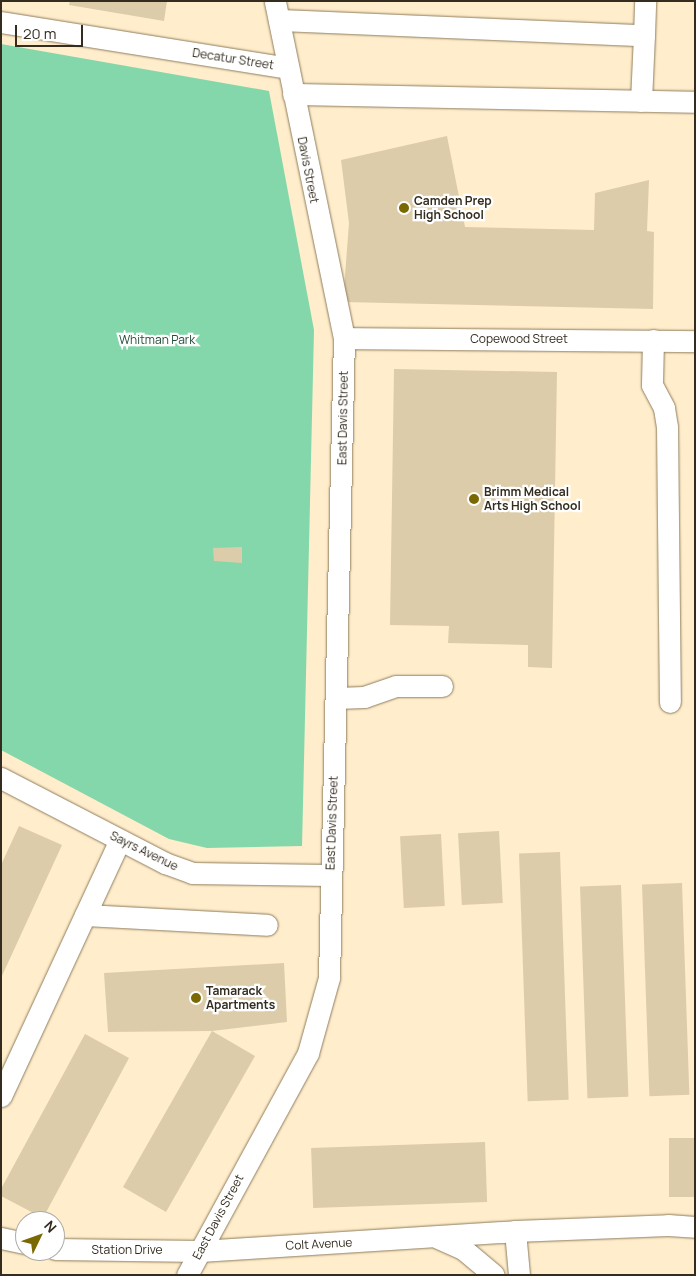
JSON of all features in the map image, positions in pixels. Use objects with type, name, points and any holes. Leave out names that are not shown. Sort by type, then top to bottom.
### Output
[{"type":"street","points":[[641,101],[645,1]]},
{"type":"street","points":[[277,10],[644,35]]},
{"type":"street","name":"Davis Street","points":[[277,10],[344,338]]},
{"type":"street","name":"Decatur Street","points":[[1,22],[288,68]]},
{"type":"street","points":[[293,94],[695,102]]},
{"type":"street","name":"Copewood Street","points":[[344,338],[695,341]]},
{"type":"street","name":"East Davis Street","points":[[187,1275],[308,1053],[330,978],[330,875],[344,338]]},
{"type":"street","points":[[653,340],[652,385],[664,408],[667,426],[670,702]]},
{"type":"street","points":[[336,698],[364,697],[396,686],[442,686]]},
{"type":"street","name":"Sayrs Avenue","points":[[1,778],[120,840],[192,873],[330,875]]},
{"type":"street","points":[[1,1096],[120,840]]},
{"type":"street","points":[[85,915],[267,925]]},
{"type":"street","name":"Colt Avenue","points":[[200,1251],[438,1238],[515,1231],[668,1225],[695,1227]]},
{"type":"street","points":[[515,1231],[519,1275]]},
{"type":"street","points":[[1,1238],[15,1241]]},
{"type":"street","name":"Colt Avenue","points":[[438,1238],[463,1249],[494,1275]]},
{"type":"street","name":"Station Drive","points":[[65,1249],[200,1251]]},
{"type":"green space","name":"Whitman Park","points":[[1,44],[269,91],[314,330],[302,846],[207,848],[169,839],[1,750]]},
{"type":"building","points":[[70,1],[167,1],[164,21],[69,5]]},
{"type":"building","name":"Camden Prep High School","points":[[447,136],[465,227],[594,230],[595,193],[649,180],[647,231],[654,232],[653,309],[343,302],[349,223],[341,160]]},
{"type":"building","name":"Brimm Medical Arts High School","points":[[394,369],[557,372],[552,668],[528,667],[528,645],[448,643],[449,626],[390,625]]},
{"type":"building","points":[[242,547],[242,563],[214,561],[213,548]]},
{"type":"building","points":[[19,826],[62,845],[1,978],[1,865]]},
{"type":"building","points":[[499,831],[503,903],[462,905],[458,833]]},
{"type":"building","points":[[441,834],[445,906],[404,908],[400,836]]},
{"type":"building","points":[[560,852],[569,1100],[528,1101],[519,853]]},
{"type":"building","points":[[682,883],[689,1095],[649,1096],[642,884]]},
{"type":"building","points":[[621,885],[628,1097],[587,1098],[580,886]]},
{"type":"building","name":"Tamarack Apartments","points":[[284,963],[287,1022],[212,1031],[108,1032],[104,973]]},
{"type":"building","points":[[212,1031],[255,1056],[166,1212],[123,1187]]},
{"type":"building","points":[[85,1034],[129,1058],[47,1211],[30,1211],[1,1196],[1,1189]]},
{"type":"building","points":[[669,1138],[695,1138],[695,1197],[669,1197]]},
{"type":"building","points":[[485,1142],[487,1202],[313,1208],[311,1148]]},
{"type":"place","name":"Camden Prep High School","points":[[404,208]]},
{"type":"place","name":"Brimm Medical Arts High School","points":[[474,499]]},
{"type":"place","name":"Tamarack Apartments","points":[[196,998]]}]
